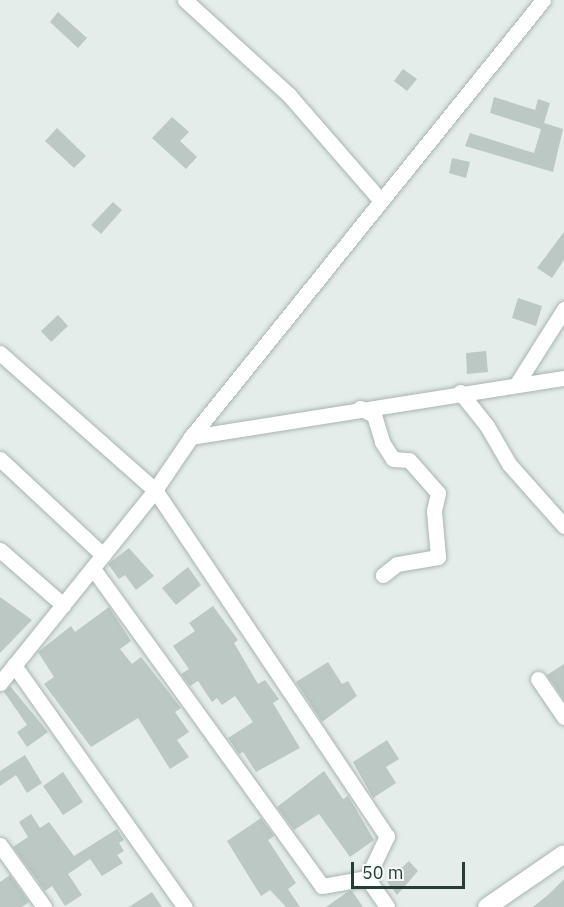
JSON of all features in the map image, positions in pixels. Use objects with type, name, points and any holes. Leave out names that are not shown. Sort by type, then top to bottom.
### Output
[{"type":"main road","points":[[487,907],[564,854]]},
{"type":"street","points":[[185,0],[289,95],[381,201]]},
{"type":"street","points":[[0,682],[154,490],[191,437],[543,0]]},
{"type":"street","points":[[516,386],[564,309]]},
{"type":"street","points":[[0,353],[154,490],[387,836],[367,878]]},
{"type":"street","points":[[191,437],[248,431],[360,408],[564,378]]},
{"type":"street","points":[[460,392],[487,426],[509,464],[564,526]]},
{"type":"street","points":[[360,408],[374,415],[382,442],[393,459],[409,460],[438,493],[434,511],[438,557],[397,564],[383,576]]},
{"type":"street","points":[[0,459],[103,555]]},
{"type":"street","points":[[0,550],[63,605]]},
{"type":"street","points":[[93,568],[321,886],[367,878]]},
{"type":"street","points":[[14,664],[185,907]]},
{"type":"street","points":[[538,679],[564,717]]},
{"type":"street","points":[[0,844],[44,907]]},
{"type":"street","points":[[367,878],[387,907]]},
{"type":"building","points":[[58,12],[87,38],[78,48],[50,22]]},
{"type":"building","points":[[403,69],[417,79],[407,91],[394,81]]},
{"type":"building","points":[[494,97],[535,110],[538,99],[550,103],[544,123],[563,129],[553,172],[465,146],[470,133],[534,153],[541,129],[490,113]]},
{"type":"building","points":[[172,117],[189,132],[180,141],[197,157],[186,169],[152,138]]},
{"type":"building","points":[[57,128],[86,156],[74,168],[45,141]]},
{"type":"building","points":[[452,158],[470,162],[466,178],[449,173]]},
{"type":"building","points":[[113,202],[122,210],[101,234],[91,225]]},
{"type":"building","points":[[564,232],[564,260],[552,278],[537,268]]},
{"type":"building","points":[[518,298],[542,306],[536,326],[512,318]]},
{"type":"building","points":[[58,315],[68,326],[51,342],[41,331]]},
{"type":"building","points":[[486,351],[488,372],[467,374],[466,353]]},
{"type":"building","points":[[129,548],[154,576],[136,590],[125,575],[119,579],[108,564]]},
{"type":"building","points":[[188,567],[201,585],[176,605],[162,588]]},
{"type":"building","points":[[0,597],[32,620],[0,653]]},
{"type":"building","points":[[213,606],[238,640],[234,643],[258,684],[265,680],[279,699],[273,703],[300,748],[256,772],[243,752],[239,754],[228,738],[253,722],[235,696],[222,705],[217,698],[212,702],[198,681],[190,686],[181,674],[189,669],[173,646],[195,631],[189,623]]},
{"type":"building","points":[[109,607],[131,641],[120,649],[132,664],[141,657],[181,708],[175,712],[189,732],[177,740],[189,757],[170,769],[138,718],[91,747],[44,684],[54,677],[38,652],[71,626],[75,632]]},
{"type":"building","points":[[328,662],[342,684],[348,681],[357,696],[322,722],[296,682]]},
{"type":"building","points":[[564,664],[564,700],[547,675]]},
{"type":"building","points":[[10,686],[48,732],[27,747],[17,732],[27,725],[4,692]]},
{"type":"building","points":[[387,740],[399,759],[386,767],[396,783],[373,798],[353,762]]},
{"type":"building","points":[[25,755],[42,783],[27,793],[16,775],[0,786],[0,771]]},
{"type":"building","points":[[324,771],[343,799],[348,796],[374,840],[350,857],[319,814],[294,830],[277,807]]},
{"type":"building","points":[[63,772],[83,802],[63,815],[43,786]]},
{"type":"building","points":[[31,814],[40,828],[49,822],[74,856],[117,829],[124,840],[119,843],[124,851],[117,855],[123,863],[102,876],[90,859],[68,874],[82,895],[65,906],[52,886],[45,891],[13,847],[28,837],[19,822]]},
{"type":"building","points":[[261,818],[274,836],[268,840],[296,883],[288,889],[300,907],[286,907],[270,890],[261,896],[227,841]]},
{"type":"building","points":[[409,861],[418,871],[397,895],[387,882]]},
{"type":"building","points":[[10,875],[29,902],[22,907],[0,907],[0,882]]},
{"type":"building","points":[[564,879],[564,907],[533,907],[549,894]]},
{"type":"building","points":[[349,891],[352,891],[363,907],[326,907]]},
{"type":"building","points":[[152,892],[162,907],[129,907]]}]
